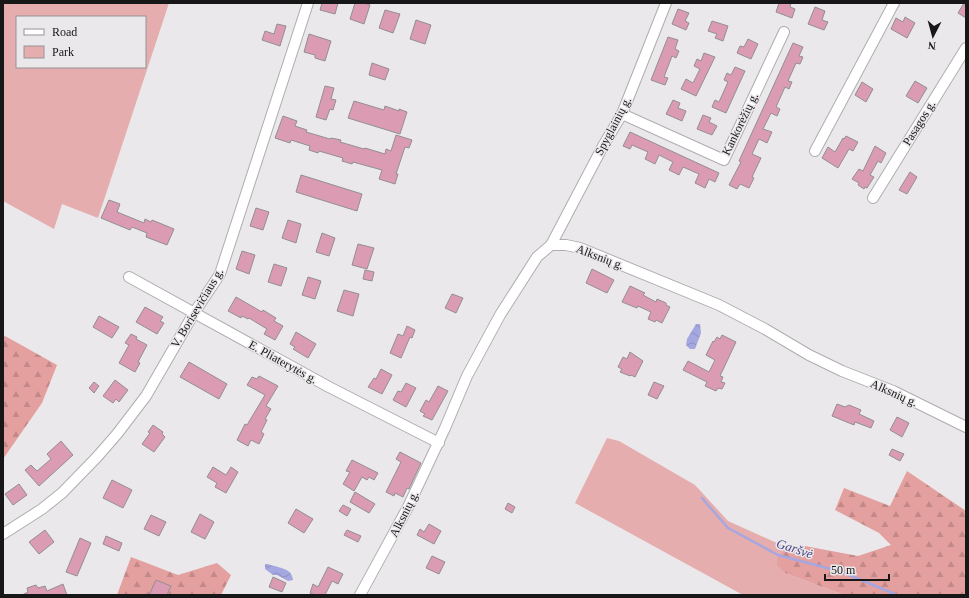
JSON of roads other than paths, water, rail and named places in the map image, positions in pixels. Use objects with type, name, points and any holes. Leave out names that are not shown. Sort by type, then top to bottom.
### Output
[{"type":"street","name":"V. Borisevičiaus g.","points":[[3,534],[62,494],[97,458],[146,396],[194,313],[220,274],[308,3]]},
{"type":"street","name":"Spyglainių g.","points":[[551,245],[603,146],[622,114],[666,3]]},
{"type":"street","points":[[815,151],[894,3]]},
{"type":"street","name":"Kankorėžių g.","points":[[622,114],[724,160],[784,32]]},
{"type":"street","name":"Pasagos g.","points":[[873,198],[966,48]]},
{"type":"street","name":"Alksnių g.","points":[[360,595],[408,507],[439,443],[467,376],[500,315],[537,257],[551,245],[566,245],[580,248],[719,305],[842,372],[893,391],[966,427]]},
{"type":"street","name":"E. Pliaterytės g.","points":[[129,278],[329,387],[439,443]]},
{"type":"water","points":[[696,324],[700,324],[701,333],[695,349],[690,349],[686,345],[687,339]]},
{"type":"water","points":[[265,564],[287,570],[292,576],[293,580],[288,581],[277,575],[273,575],[265,569]]},
{"type":"waterway","name":"Garšvė","points":[[702,498],[728,528],[778,555],[842,572],[897,595]]}]
